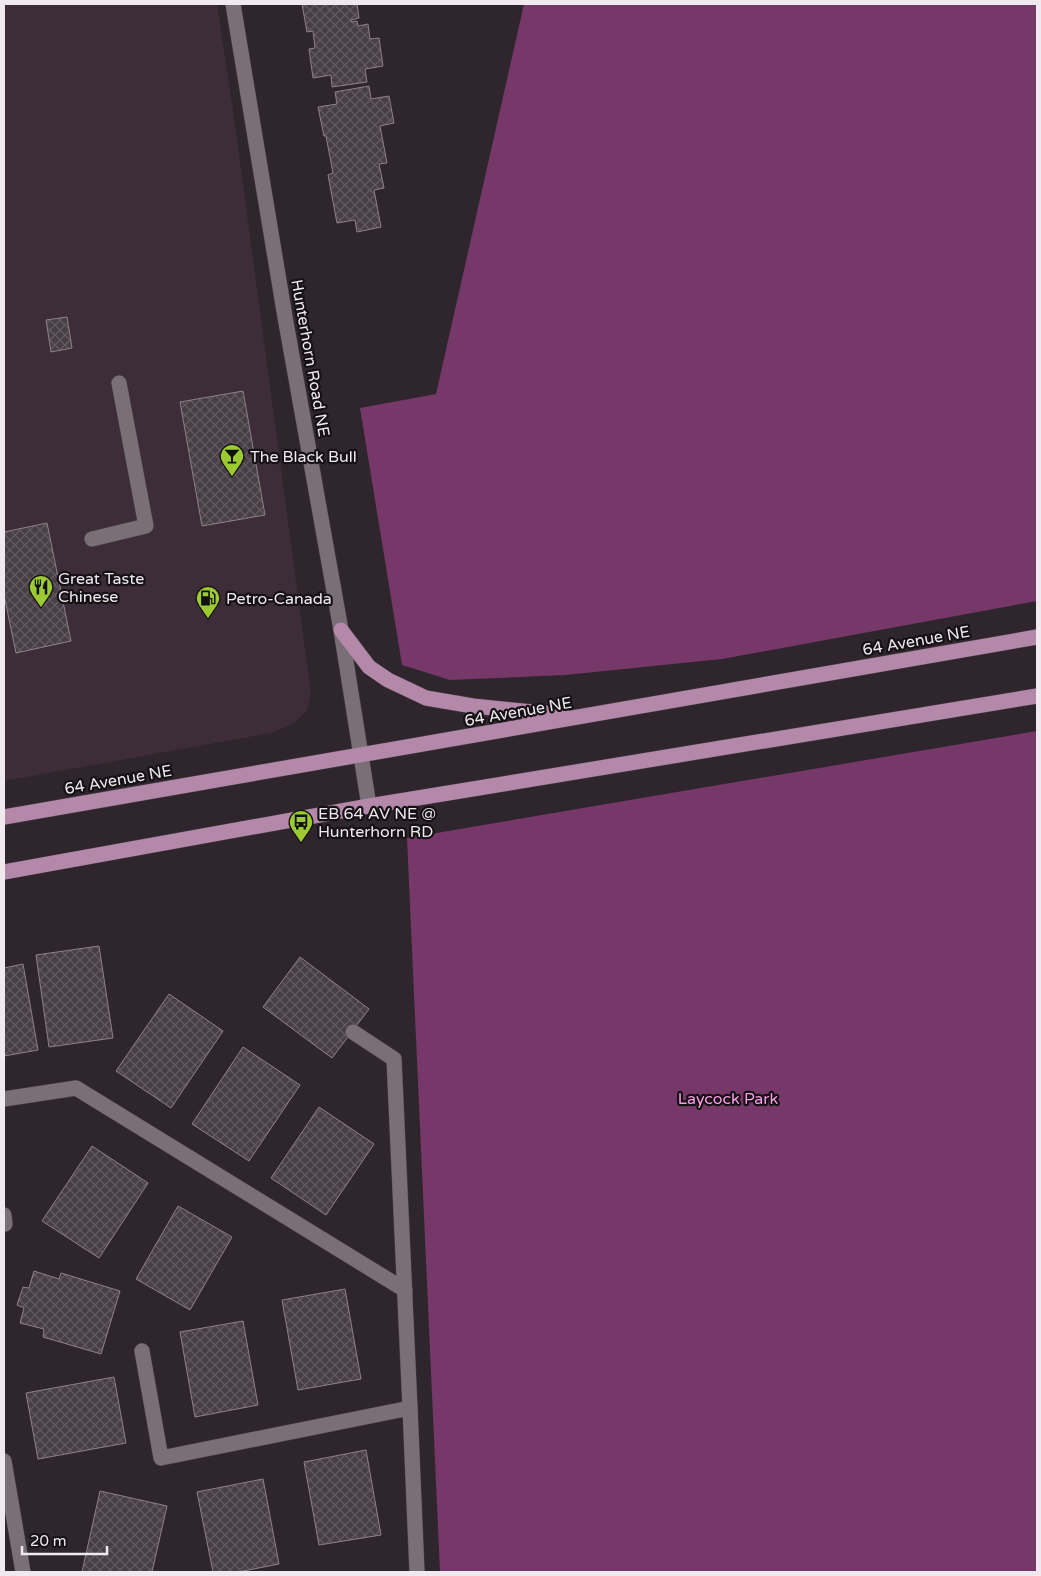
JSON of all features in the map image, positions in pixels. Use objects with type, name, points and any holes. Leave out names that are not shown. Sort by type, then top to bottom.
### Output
[{"type":"main road","points":[[341,630],[369,666],[388,680],[426,698],[472,706],[582,717]]},
{"type":"main road","name":"64 Avenue NE","points":[[4,817],[1037,637]]},
{"type":"main road","points":[[4,872],[369,806],[1037,696]]},
{"type":"street","name":"Hunterhorn Road NE","points":[[233,4],[285,317],[341,630],[369,806]]},
{"type":"street","points":[[92,539],[146,526],[119,383]]},
{"type":"street","points":[[353,1032],[394,1060],[416,1572]]},
{"type":"street","points":[[4,1099],[76,1088],[405,1290]]},
{"type":"street","points":[[142,1350],[161,1458],[410,1408]]},
{"type":"street","points":[[4,1461],[23,1572]]},
{"type":"shaded area","points":[[4,4],[217,4],[235,124],[311,694],[306,712],[293,724],[271,733],[4,781]]},
{"type":"green space","points":[[524,4],[1037,4],[1037,601],[722,659],[565,675],[450,680],[402,665],[360,408],[436,394]]},
{"type":"green space","name":"Laycock Park","points":[[1037,731],[1037,1572],[440,1572],[407,838]]},
{"type":"building","points":[[302,4],[357,4],[359,18],[351,20],[351,22],[357,21],[358,26],[368,24],[370,39],[379,38],[383,66],[365,69],[367,82],[332,87],[331,75],[313,78],[309,49],[315,48],[313,31],[307,32]]},
{"type":"building","points":[[369,86],[371,99],[389,96],[394,123],[380,126],[387,163],[379,164],[384,188],[374,190],[381,227],[357,232],[355,220],[337,223],[328,175],[333,173],[318,107],[337,104],[335,92]]},
{"type":"building","points":[[67,317],[72,348],[51,352],[46,320]]},
{"type":"building","points":[[243,391],[265,515],[202,526],[180,402]]},
{"type":"building","points":[[47,523],[71,641],[16,653],[4,595],[4,532]]},
{"type":"building","points":[[99,946],[113,1038],[49,1047],[36,955]]},
{"type":"building","points":[[300,957],[369,1009],[332,1058],[263,1007]]},
{"type":"building","points":[[23,964],[38,1050],[4,1056],[4,968]]},
{"type":"building","points":[[169,994],[223,1031],[171,1108],[116,1071]]},
{"type":"building","points":[[243,1047],[300,1085],[249,1161],[192,1124]]},
{"type":"building","points":[[319,1107],[374,1144],[326,1215],[271,1178]]},
{"type":"building","points":[[92,1146],[148,1183],[99,1258],[42,1221]]},
{"type":"building","points":[[178,1206],[232,1237],[190,1310],[136,1279]]},
{"type":"building","points":[[34,1271],[59,1279],[61,1273],[120,1291],[101,1354],[43,1337],[44,1329],[20,1323],[24,1308],[17,1305],[23,1287],[29,1288]]},
{"type":"building","points":[[345,1289],[361,1379],[298,1390],[282,1300]]},
{"type":"building","points":[[243,1321],[258,1405],[195,1417],[180,1332]]},
{"type":"building","points":[[114,1377],[126,1443],[38,1459],[26,1393]]},
{"type":"building","points":[[366,1450],[381,1535],[319,1545],[304,1462]]},
{"type":"building","points":[[263,1479],[279,1564],[238,1572],[213,1572],[197,1492]]},
{"type":"building","points":[[100,1491],[167,1506],[152,1572],[82,1572]]},
{"type":"place","name":"The Black Bull","points":[[232,477]]},
{"type":"place","name":"Great Taste Chinese","points":[[41,608]]},
{"type":"place","name":"Petro-Canada","points":[[208,619]]},
{"type":"place","name":"EB 64 AV NE @ Hunterhorn RD","points":[[301,843]]}]
